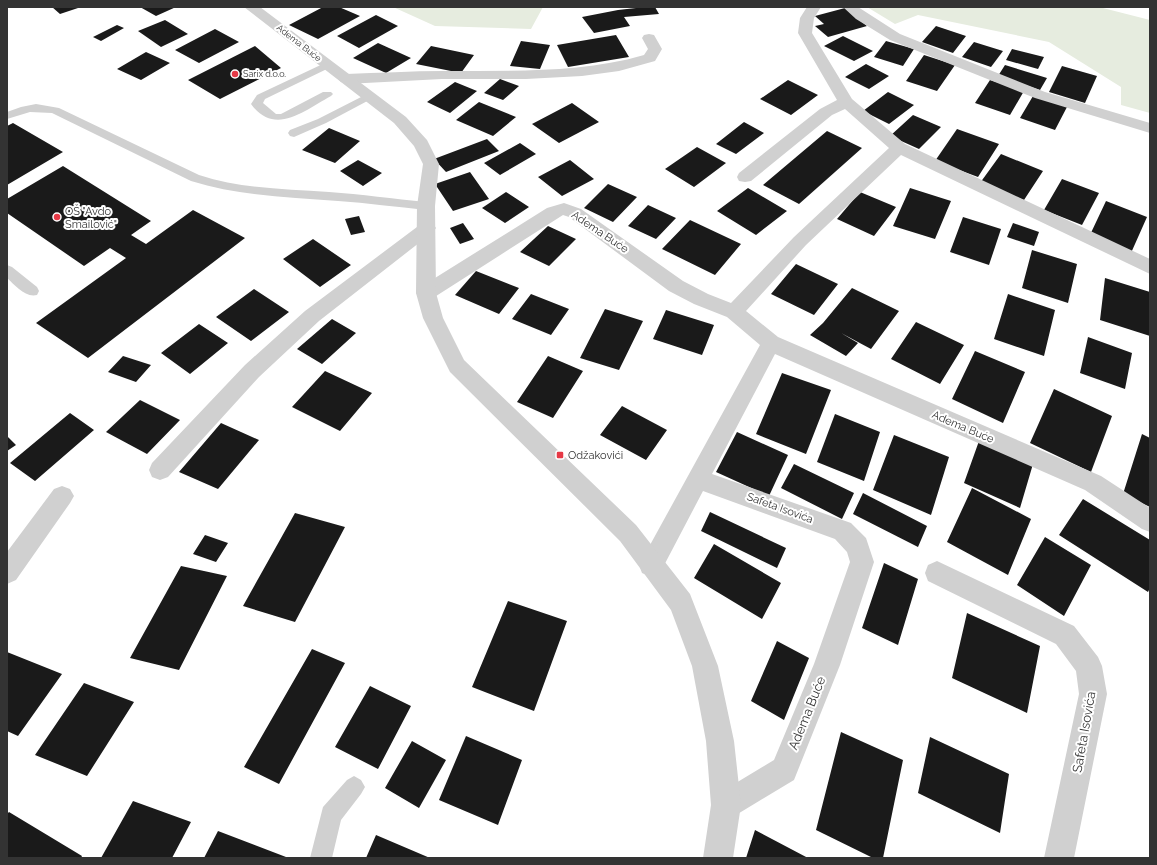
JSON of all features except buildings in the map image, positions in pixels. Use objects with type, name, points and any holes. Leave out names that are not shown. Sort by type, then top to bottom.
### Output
[{"type":"street","name":"Adema Buće","points":[[251,7],[400,120],[421,144],[431,164],[426,206],[426,293],[433,318],[457,366],[628,534],[681,603],[705,666],[720,741],[726,805],[718,858]]},
{"type":"street","points":[[814,7],[807,18],[805,33],[846,102],[900,148],[1150,267]]},
{"type":"street","points":[[850,7],[861,16],[895,37],[1040,95],[1150,128]]},
{"type":"street","points":[[346,79],[526,75],[582,72],[619,67],[650,58],[655,50],[649,38]]},
{"type":"street","points":[[745,177],[826,112],[846,102]]},
{"type":"street","points":[[734,312],[800,241],[900,148]]},
{"type":"street","name":"Adema Buće","points":[[426,293],[553,212],[564,209],[576,213],[676,286],[701,300],[734,312],[771,344],[1093,483],[1150,521]]},
{"type":"street","points":[[160,470],[252,371],[312,316],[427,228]]},
{"type":"street","points":[[651,565],[771,344]]},
{"type":"street","name":"Safeta Isovića","points":[[697,479],[843,531],[857,546]]},
{"type":"street","points":[[7,572],[62,496]]},
{"type":"street","name":"Adema Buće","points":[[726,805],[784,770],[827,665],[862,562],[857,546]]},
{"type":"street","name":"Safeta Isovića","points":[[938,573],[1065,635],[1089,666],[1093,694],[1059,858]]},
{"type":"lane","points":[[327,65],[261,97],[257,104],[273,117],[283,117],[327,94]]},
{"type":"lane","points":[[294,133],[322,121],[369,96]]},
{"type":"lane","points":[[7,116],[25,108],[40,106],[55,110],[196,178],[215,185],[237,190],[344,197],[426,206]]},
{"type":"lane","points":[[7,270],[32,292]]},
{"type":"lane","points":[[321,858],[331,815],[354,787]]},
{"type":"shaded area","points":[[393,7],[543,7],[531,29],[435,26]]},
{"type":"shaded area","points":[[867,7],[1099,7],[1150,20],[1150,113],[1121,105],[1121,87],[1049,42],[918,15],[895,24]]},
{"type":"place","name":"Sarix d.o.o.","points":[[235,74]]},
{"type":"place","name":"OŠ \"Avdo Smailović\"","points":[[57,217]]},
{"type":"place","name":"Odžakovići","points":[[560,455]]}]
